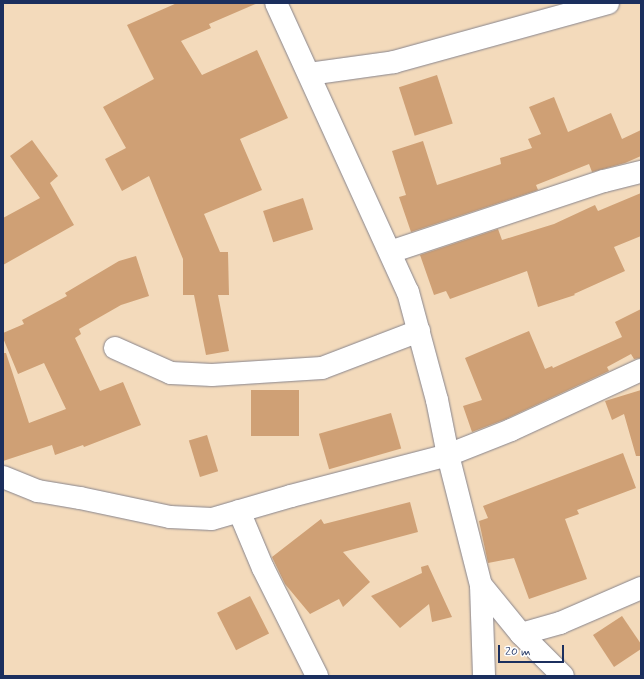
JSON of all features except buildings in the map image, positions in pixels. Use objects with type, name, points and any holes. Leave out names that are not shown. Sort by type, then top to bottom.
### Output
[{"type":"street","points":[[276,3],[408,292],[438,400],[448,454],[481,585],[484,676]]},
{"type":"street","points":[[309,74],[394,62],[608,3]]},
{"type":"street","points":[[390,252],[604,181],[641,172]]},
{"type":"street","points":[[115,348],[172,373],[212,375],[322,368],[419,331]]},
{"type":"street","points":[[3,477],[38,491],[170,517],[212,519],[448,454],[511,430],[641,370]]},
{"type":"street","points":[[239,511],[263,568],[317,676]]},
{"type":"street","points":[[481,585],[521,634],[563,676]]},
{"type":"street","points":[[521,634],[560,623],[641,588]]}]
